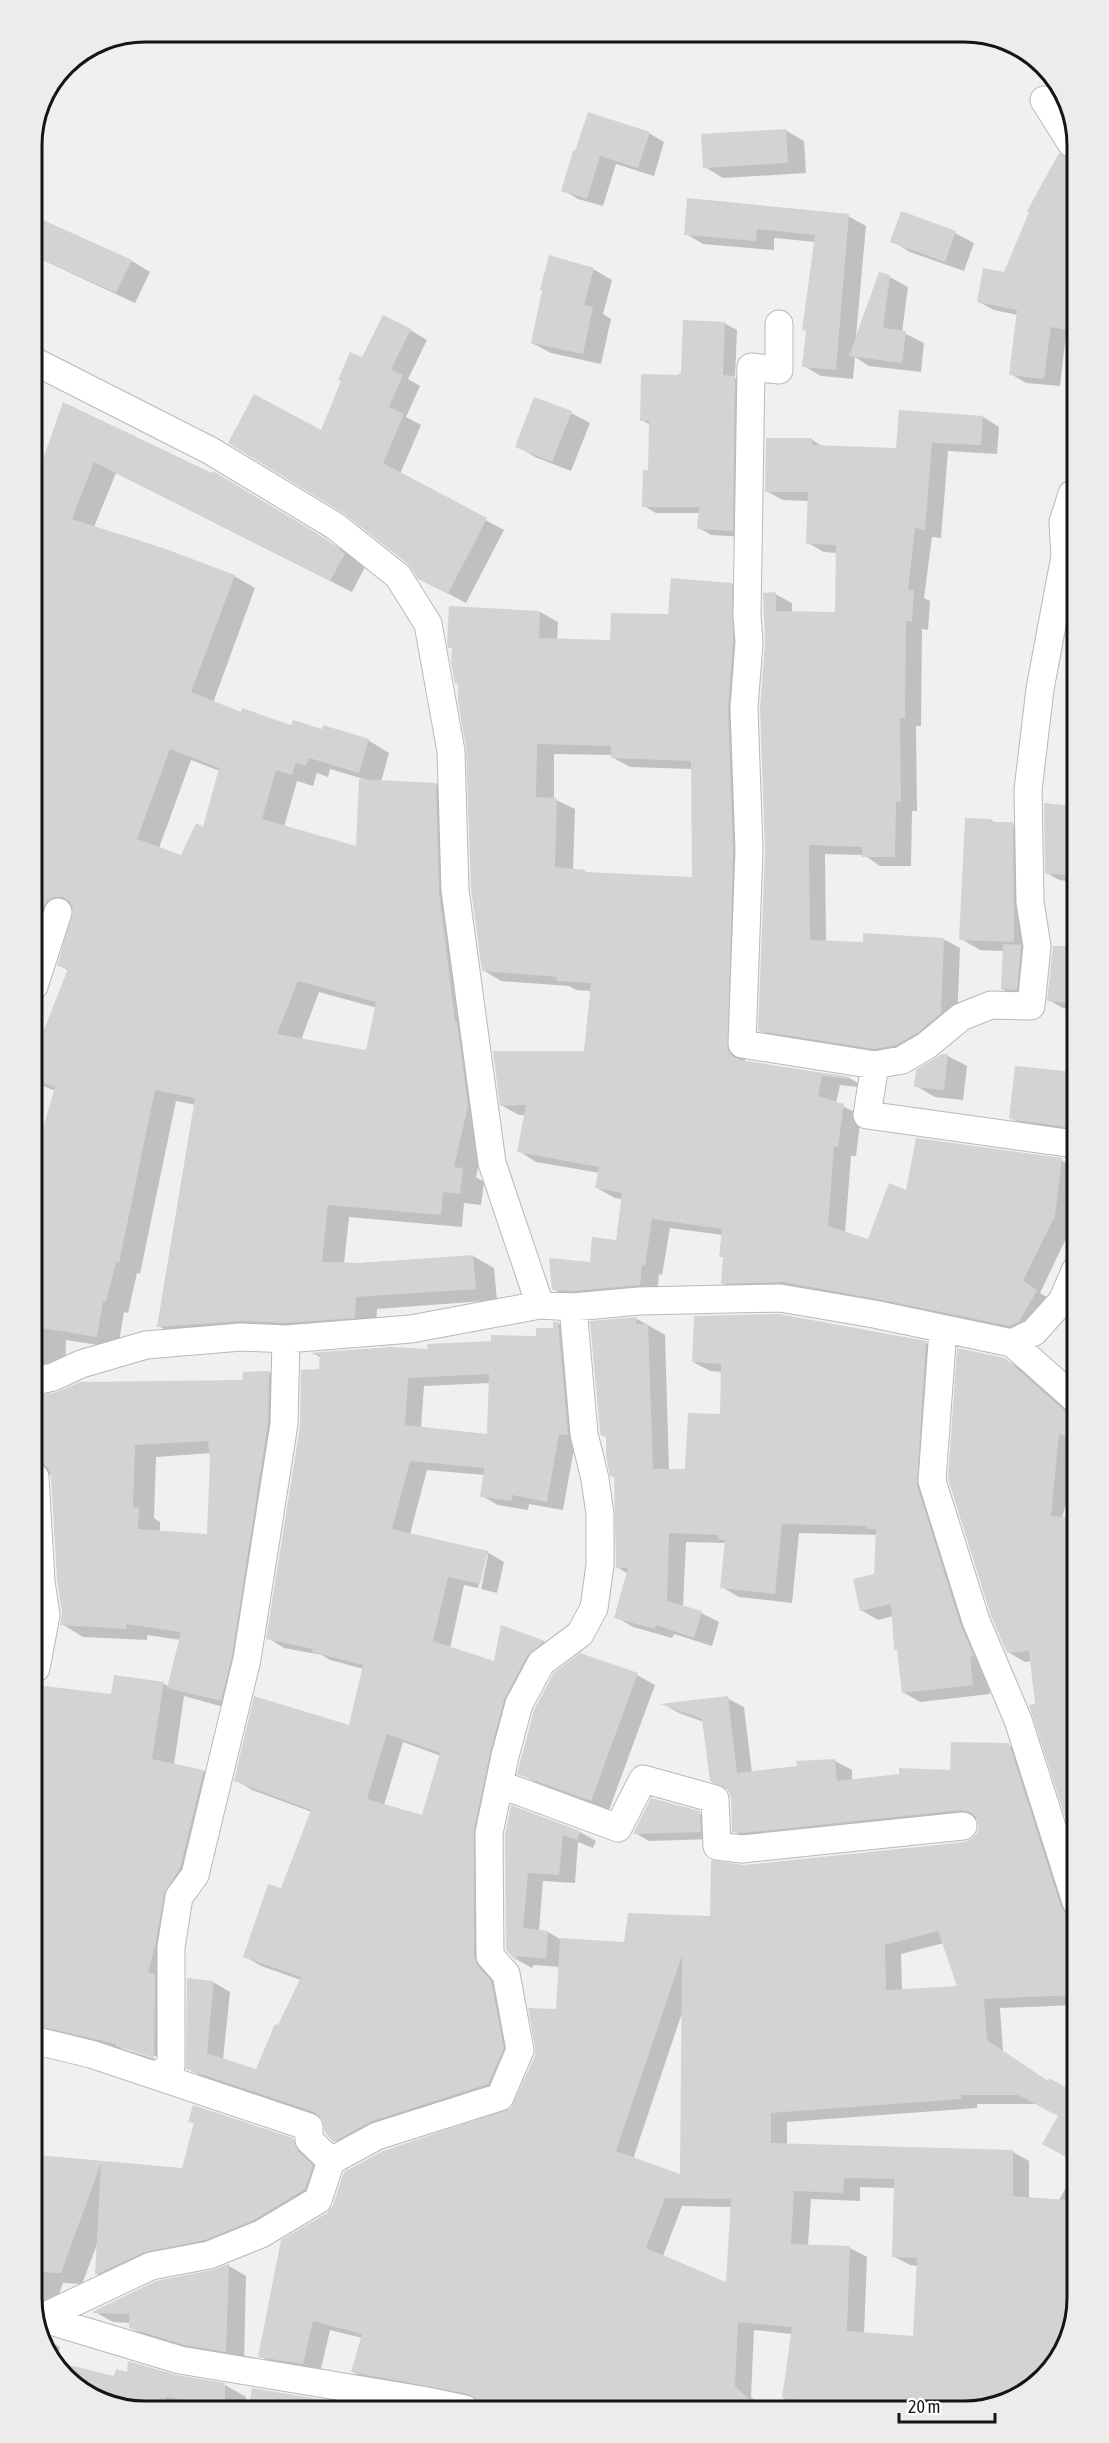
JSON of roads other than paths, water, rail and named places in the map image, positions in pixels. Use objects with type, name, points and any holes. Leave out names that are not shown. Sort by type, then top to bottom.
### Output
[{"type":"street","points":[[1044,100],[1066,135]]},
{"type":"street","points":[[779,324],[779,370],[751,367],[747,616],[749,642],[744,708],[749,850],[742,1044],[875,1065],[902,1060],[926,1046],[961,1017],[991,1005],[1031,1005],[1037,946],[1030,902],[1028,790],[1040,689],[1067,534]]},
{"type":"street","points":[[42,365],[211,451],[335,526],[398,576],[428,624],[451,752],[455,890],[492,1163],[540,1305]]},
{"type":"street","points":[[42,961],[58,912]]},
{"type":"street","points":[[875,1065],[867,1115],[1067,1143]]},
{"type":"street","points":[[1012,1343],[1034,1332],[1062,1301],[1067,1289]]},
{"type":"street","points":[[42,1379],[81,1364],[146,1345],[241,1337],[286,1339],[411,1329],[540,1305],[573,1307],[639,1301],[780,1298],[1012,1343],[1067,1392]]},
{"type":"street","points":[[44,2315],[151,2266],[208,2255],[261,2234],[318,2200],[331,2161],[377,2136],[500,2097],[520,2050],[506,1974],[490,1956],[489,1833],[519,1704],[541,1663],[580,1634],[594,1608],[600,1565],[600,1514],[595,1479],[584,1434],[573,1307]]},
{"type":"street","points":[[943,1329],[932,1481],[976,1621],[1018,1720],[1067,1874]]},
{"type":"street","points":[[157,2075],[171,2066],[171,1947],[179,1897],[195,1875],[247,1659],[284,1424],[286,1339]]},
{"type":"street","points":[[42,1589],[46,1615],[42,1636]]},
{"type":"street","points":[[499,1784],[618,1828],[643,1779],[715,1799],[717,1846],[742,1849],[963,1826]]},
{"type":"street","points":[[42,2042],[90,2054],[157,2075],[309,2127],[309,2140],[331,2161]]},
{"type":"street","points":[[44,2319],[180,2360],[427,2401]]}]
